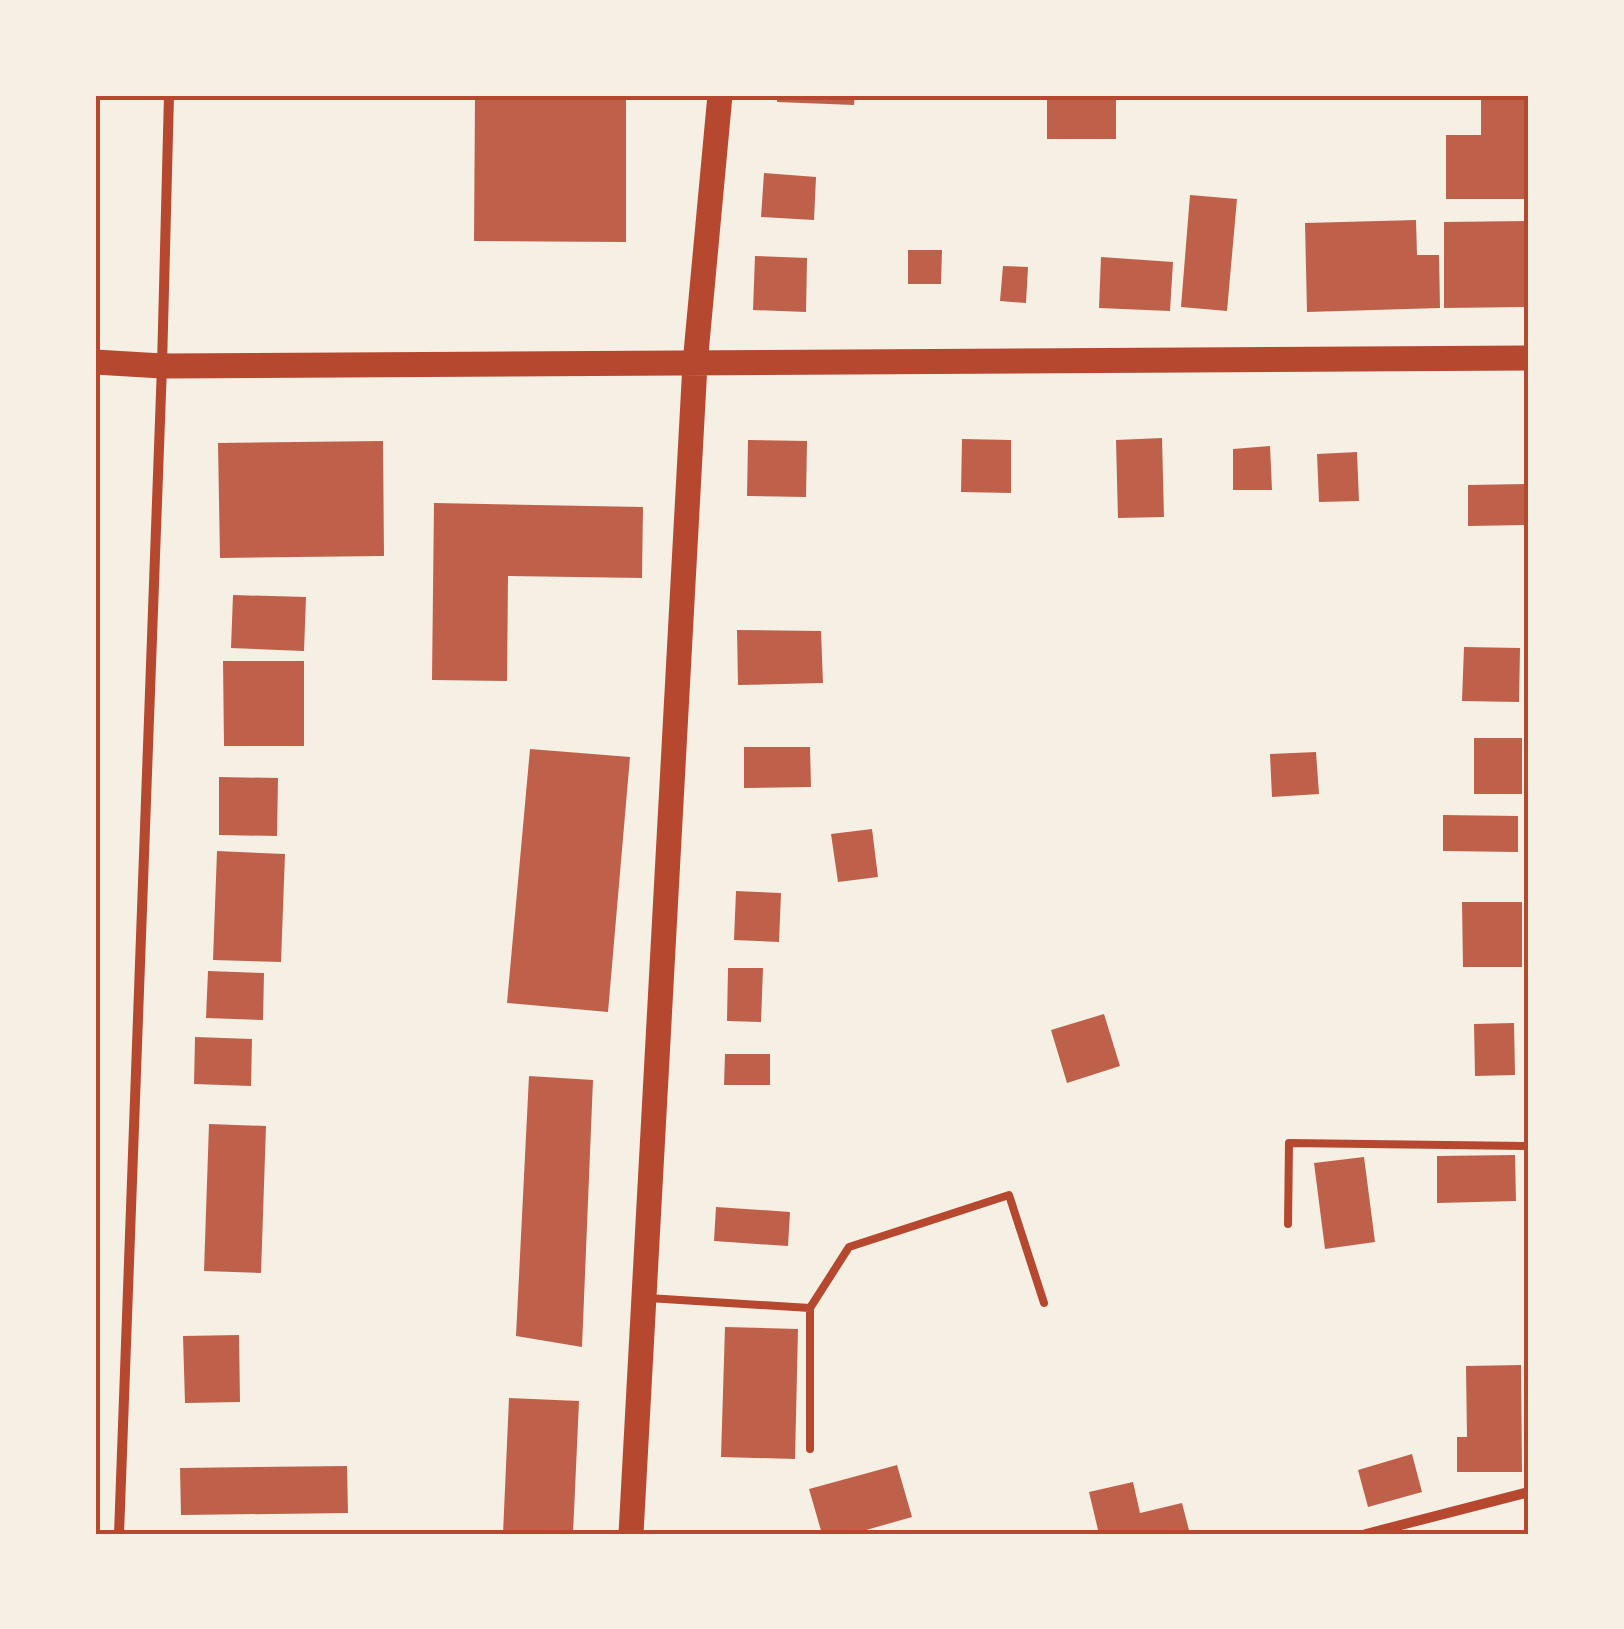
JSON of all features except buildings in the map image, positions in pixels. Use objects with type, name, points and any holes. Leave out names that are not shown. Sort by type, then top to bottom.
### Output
[{"type":"main road","points":[[632,1534],[695,364],[720,95]]},
{"type":"main road","points":[[95,362],[162,366],[1529,358]]},
{"type":"street","points":[[118,1534],[169,95]]},
{"type":"street","points":[[1366,1534],[1529,1492]]},
{"type":"lane","points":[[1288,1224],[1288,1143],[1529,1146]]},
{"type":"lane","points":[[810,1448],[810,1308],[849,1247],[1008,1195],[1044,1304]]},
{"type":"lane","points":[[644,1298],[810,1308]]}]
